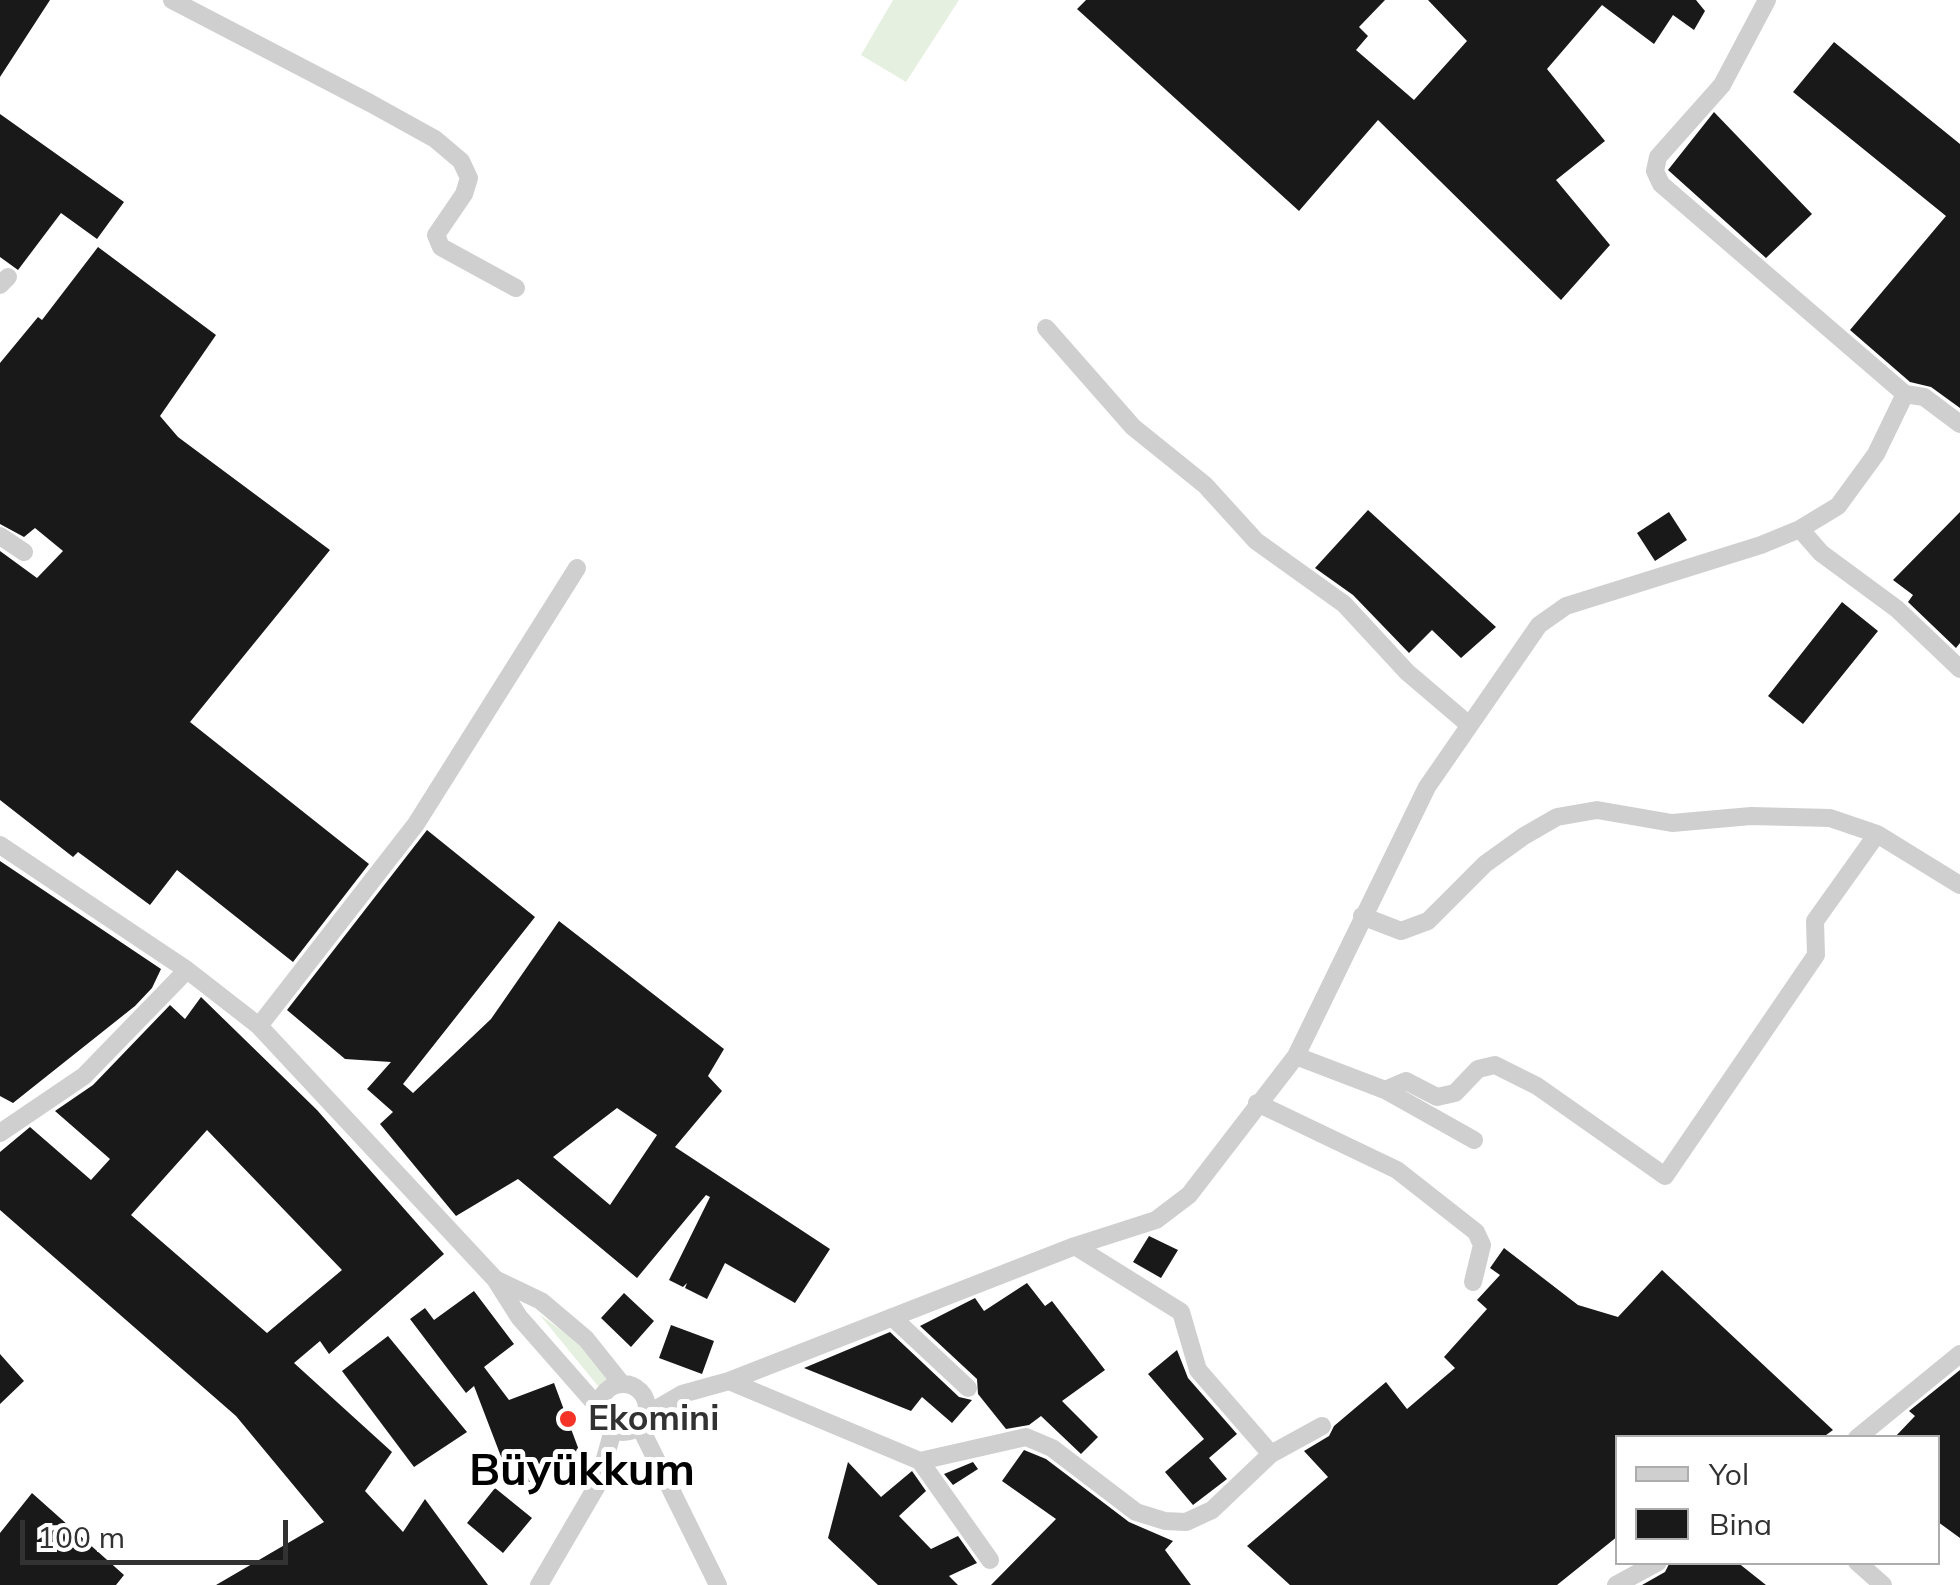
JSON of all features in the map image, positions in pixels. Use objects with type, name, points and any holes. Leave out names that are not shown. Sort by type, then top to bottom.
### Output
[{"type":"street","points":[[172,0],[436,139],[462,160],[469,178],[464,194],[436,236],[440,247],[516,288]]},
{"type":"street","points":[[1767,0],[1722,85],[1658,157],[1655,171],[1661,184],[1905,394],[1924,397],[1960,424]]},
{"type":"street","points":[[1046,328],[1133,426],[1205,485],[1256,541],[1344,604],[1407,672],[1468,724]]},
{"type":"street","points":[[0,845],[187,970],[260,1026],[495,1279],[519,1317],[598,1408],[602,1421],[613,1430],[627,1432],[682,1394],[729,1381],[1076,1246],[1156,1220],[1189,1195],[1256,1103],[1296,1056],[1427,787],[1538,624],[1566,606],[1693,569],[1800,529],[1838,506],[1876,454],[1905,394]]},
{"type":"street","points":[[1800,529],[1822,553],[1897,609],[1960,669]]},
{"type":"street","points":[[0,536],[24,552]]},
{"type":"street","points":[[260,1026],[416,824],[577,568]]},
{"type":"street","points":[[1362,916],[1401,931],[1428,921],[1485,864],[1524,836],[1557,817],[1597,810],[1672,824],[1751,816],[1830,818],[1877,834],[1960,885]]},
{"type":"street","points":[[1385,1090],[1406,1081],[1438,1097],[1455,1093],[1478,1069],[1495,1066],[1537,1086],[1665,1176],[1816,955],[1815,921],[1877,834]]},
{"type":"street","points":[[0,1133],[84,1076],[187,970]]},
{"type":"street","points":[[1296,1056],[1385,1090],[1474,1140]]},
{"type":"street","points":[[1256,1103],[1398,1170],[1476,1232],[1482,1246],[1473,1282]]},
{"type":"street","points":[[1076,1246],[1180,1312],[1198,1370],[1271,1454]]},
{"type":"street","points":[[495,1279],[541,1301],[645,1399],[642,1420],[718,1585]]},
{"type":"street","points":[[892,1317],[968,1388]]},
{"type":"street","points":[[1861,1435],[1960,1354]]},
{"type":"street","points":[[729,1381],[920,1461],[990,1560]]},
{"type":"street","points":[[598,1408],[608,1388],[629,1386],[682,1394]]},
{"type":"street","points":[[920,1461],[1026,1437],[1052,1448],[1136,1512],[1186,1522],[1212,1510],[1271,1454],[1322,1426]]},
{"type":"street","points":[[539,1585],[598,1484],[613,1430]]},
{"type":"street","points":[[1616,1585],[1653,1565]]},
{"type":"street","points":[[1860,1565],[1883,1585]]},
{"type":"green space","points":[[893,0],[959,0],[906,82],[861,55]]},
{"type":"green space","points":[[539,1314],[579,1343],[609,1378],[598,1386]]},
{"type":"building","points":[[0,0],[50,0],[0,77]]},
{"type":"building","points":[[1086,0],[1385,0],[1359,27],[1368,36],[1356,50],[1414,100],[1467,41],[1428,0],[1696,0],[1705,11],[1694,30],[1673,15],[1654,44],[1602,5],[1547,69],[1605,141],[1556,180],[1610,245],[1561,300],[1378,120],[1299,211],[1077,9]]},
{"type":"building","points":[[1834,42],[1960,144],[1960,408],[1931,387],[1910,382],[1850,330],[1946,216],[1793,92]]},
{"type":"building","points":[[1714,112],[1812,214],[1766,258],[1668,170]]},
{"type":"building","points":[[0,114],[124,202],[97,239],[61,213],[18,270],[0,257]]},
{"type":"building","points":[[98,247],[216,335],[160,416],[178,437],[330,550],[190,722],[369,864],[293,962],[177,870],[150,905],[78,852],[73,857],[0,800],[0,551],[37,578],[63,551],[35,528],[24,537],[0,524],[0,363],[38,317],[42,320]]},
{"type":"building","points":[[1368,510],[1496,627],[1461,658],[1432,630],[1409,653],[1353,595],[1315,568]]},
{"type":"building","points":[[1669,512],[1687,540],[1655,561],[1637,533]]},
{"type":"building","points":[[1960,512],[1960,643],[1956,648],[1908,602],[1913,595],[1893,580]]},
{"type":"building","points":[[1842,602],[1878,631],[1803,724],[1768,696]]},
{"type":"building","points":[[427,830],[535,917],[403,1084],[413,1093],[491,1019],[559,921],[724,1049],[708,1076],[722,1091],[675,1147],[830,1249],[795,1303],[725,1263],[707,1299],[685,1288],[687,1283],[683,1287],[669,1280],[710,1197],[706,1195],[637,1278],[518,1179],[456,1216],[380,1124],[393,1112],[367,1089],[391,1062],[345,1059],[287,1010]],"holes":[[[617,1108],[657,1135],[610,1205],[553,1157]]]},
{"type":"building","points":[[0,861],[161,969],[152,988],[135,1006],[13,1103],[0,1096]]},
{"type":"building","points":[[201,997],[317,1110],[444,1254],[329,1354],[320,1341],[294,1363],[392,1452],[365,1491],[403,1532],[425,1499],[488,1585],[216,1585],[324,1522],[236,1416],[0,1210],[0,1152],[30,1127],[91,1180],[110,1159],[55,1111],[93,1085],[170,1005],[185,1019]],"holes":[[[207,1130],[342,1270],[267,1333],[131,1215]]]},
{"type":"building","points":[[1149,1236],[1178,1250],[1161,1278],[1133,1262]]},
{"type":"building","points":[[1504,1248],[1578,1305],[1618,1317],[1662,1270],[1833,1430],[1826,1435],[1615,1435],[1615,1538],[1557,1585],[1290,1585],[1247,1546],[1328,1477],[1304,1451],[1329,1436],[1334,1426],[1386,1382],[1407,1409],[1455,1368],[1444,1357],[1487,1309],[1477,1300],[1500,1275],[1490,1268]]},
{"type":"building","points":[[1027,1283],[1045,1306],[1052,1301],[1105,1370],[1062,1401],[1098,1437],[1081,1454],[1041,1416],[1029,1425],[1006,1429],[978,1394],[977,1379],[920,1326],[975,1298],[984,1311]]},
{"type":"building","points":[[474,1291],[514,1344],[484,1367],[509,1400],[554,1383],[580,1453],[544,1467],[547,1475],[513,1488],[474,1386],[466,1393],[410,1319],[425,1308],[434,1320]]},
{"type":"building","points":[[624,1293],[654,1321],[631,1347],[601,1318]]},
{"type":"building","points":[[671,1325],[714,1341],[702,1374],[659,1358]]},
{"type":"building","points":[[890,1332],[959,1397],[972,1400],[952,1423],[922,1397],[911,1411],[804,1368]]},
{"type":"building","points":[[388,1336],[467,1432],[414,1467],[342,1371]]},
{"type":"building","points":[[1177,1350],[1188,1378],[1237,1434],[1209,1458],[1227,1479],[1193,1505],[1165,1472],[1204,1439],[1148,1374]]},
{"type":"building","points":[[0,1354],[24,1381],[0,1404]]},
{"type":"building","points":[[1960,1370],[1960,1538],[1940,1523],[1940,1435],[1897,1435],[1915,1416],[1909,1411]]},
{"type":"building","points":[[1024,1450],[1046,1459],[1129,1522],[1173,1541],[1165,1550],[1191,1585],[991,1585],[1056,1519],[1002,1481]]},
{"type":"building","points":[[848,1462],[881,1497],[912,1471],[926,1491],[899,1516],[931,1549],[958,1536],[977,1563],[949,1576],[958,1585],[878,1585],[828,1538]]},
{"type":"building","points":[[973,1462],[978,1469],[953,1485],[944,1474]]},
{"type":"building","points":[[495,1488],[532,1518],[503,1553],[467,1523]]},
{"type":"building","points":[[32,1493],[124,1575],[116,1585],[0,1585],[0,1533]]},
{"type":"building","points":[[1668,1565],[1741,1565],[1766,1585],[1642,1585],[1665,1572]]},
{"type":"place","name":"Ekomini","points":[[568,1419]]},
{"type":"district","name":"Büyükkum","points":[[582,1471]]}]
